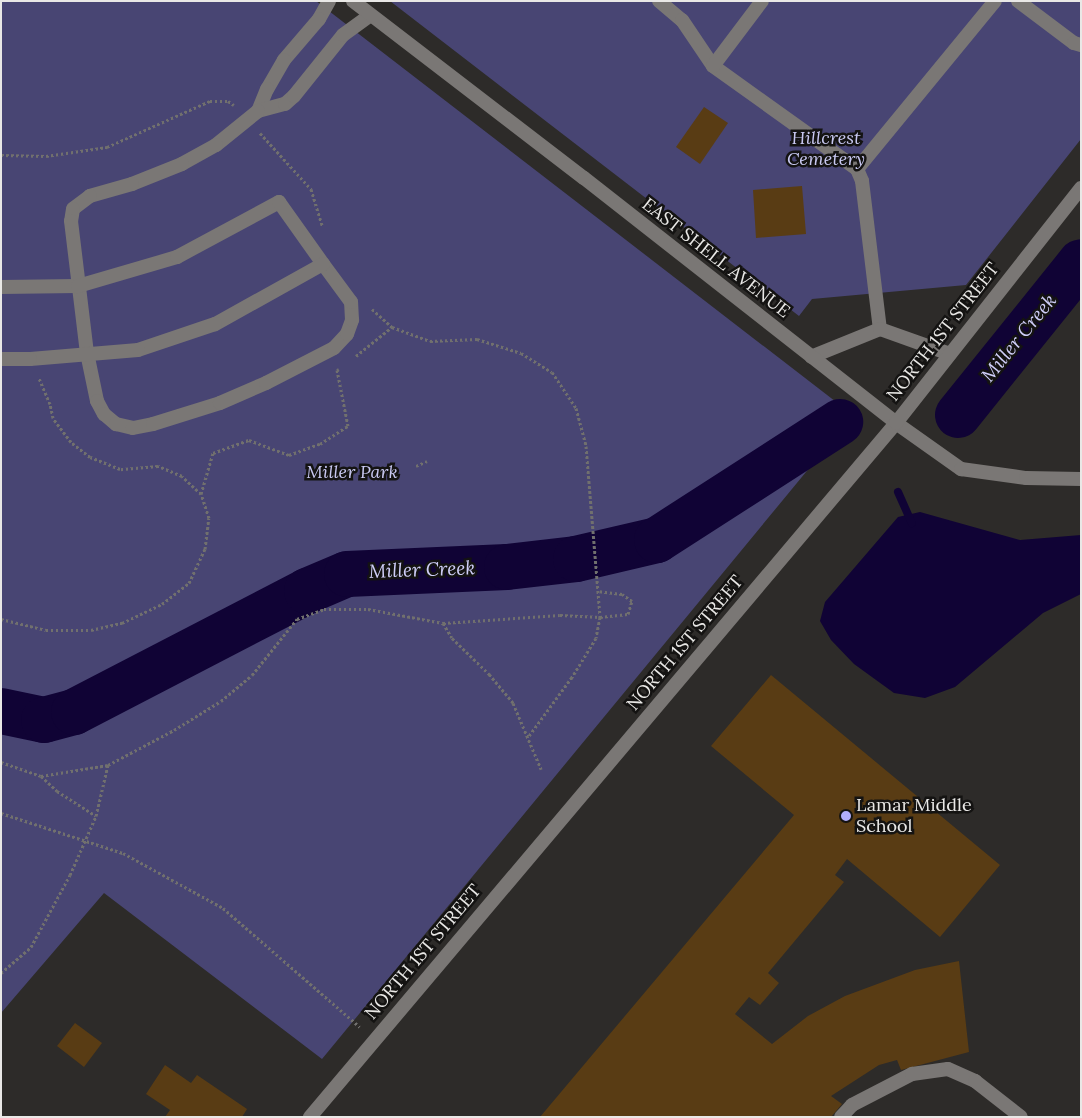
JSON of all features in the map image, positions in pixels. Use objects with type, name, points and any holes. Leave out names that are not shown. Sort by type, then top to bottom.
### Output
[{"type":"street","points":[[258,111],[267,89],[284,60],[319,19],[329,1]]},
{"type":"street","name":"EAST SHELL AVENUE","points":[[353,1],[896,423],[961,469],[1026,478],[1081,479]]},
{"type":"street","points":[[659,1],[682,20],[713,66],[857,169],[862,181],[880,329]]},
{"type":"street","points":[[713,66],[762,1]]},
{"type":"street","points":[[857,169],[995,1]]},
{"type":"street","points":[[1018,1],[1074,43],[1081,45]]},
{"type":"street","points":[[1,287],[78,286],[177,257],[279,202],[351,302],[352,320],[347,334],[334,348],[266,383],[220,403],[133,428],[116,424],[104,414],[97,401],[87,353],[78,286],[71,222],[73,209],[90,196],[132,184],[182,164],[216,145],[258,111],[285,104],[294,96],[343,35],[371,15]]},
{"type":"street","name":"NORTH 1ST STREET","points":[[310,1117],[896,423],[1081,188]]},
{"type":"street","points":[[1,359],[30,359],[138,350],[215,324],[323,264]]},
{"type":"street","points":[[811,357],[880,329],[950,354]]},
{"type":"street","points":[[842,1117],[852,1105],[912,1074],[948,1069],[975,1081],[1021,1117]]},
{"type":"path","points":[[350,360],[392,327]]},
{"type":"path","points":[[1,619],[46,630],[91,630],[122,623],[162,604],[188,583],[205,549],[208,518],[201,494],[182,476],[158,466],[120,469],[90,457],[77,447],[53,418],[50,404],[30,359]]},
{"type":"path","points":[[201,494],[213,453],[249,440],[289,455],[320,444],[348,426],[337,370],[344,365]]},
{"type":"path","points":[[416,466],[427,461]]},
{"type":"path","points":[[529,736],[572,677],[596,638],[600,617],[594,528]]},
{"type":"path","points":[[41,776],[108,765],[174,730],[221,701],[252,675],[297,619],[324,609],[368,609],[443,623],[560,615],[600,617],[628,614],[632,601],[622,594],[597,590]]},
{"type":"path","points":[[443,623],[452,638],[489,674],[513,703],[529,736],[541,770]]},
{"type":"path","points":[[1,762],[41,776],[56,791],[96,816]]},
{"type":"path","points":[[1,973],[31,947],[96,816],[108,765]]},
{"type":"path","points":[[1,813],[123,853],[223,908],[374,1039]]},
{"type":"green space","name":"Miller Park","points":[[1,1],[316,1],[853,415],[322,1059],[104,893],[1,1013]]},
{"type":"green space","name":"Hillcrest Cemetery","points":[[390,1],[1081,1],[1081,139],[966,285],[812,299],[799,316]]},
{"type":"shaded area","points":[[920,512],[1020,540],[1081,535],[1081,594],[1043,613],[955,687],[925,698],[894,693],[854,664],[831,640],[820,621],[825,602],[898,517]]},
{"type":"building","points":[[704,107],[728,123],[700,164],[676,147]]},
{"type":"building","points":[[802,186],[806,234],[756,238],[753,190]]},
{"type":"building","points":[[771,675],[1000,865],[940,937],[847,859],[835,875],[844,882],[768,973],[779,983],[760,1005],[749,997],[735,1014],[772,1044],[808,1016],[845,996],[915,970],[959,961],[969,1052],[901,1070],[897,1060],[879,1065],[831,1096],[842,1104],[831,1117],[540,1117],[794,815],[711,746]]},
{"type":"building","points":[[75,1023],[102,1043],[84,1067],[57,1046]]},
{"type":"building","points":[[165,1065],[191,1083],[197,1075],[247,1109],[242,1117],[165,1117],[170,1110],[146,1094]]},
{"type":"waterway","name":"Miller Creek","points":[[958,415],[1081,262]]},
{"type":"waterway","name":"Miller Creek","points":[[1,711],[44,720],[74,712],[307,591],[347,574],[507,567],[576,559],[657,540],[840,422]]},
{"type":"waterway","points":[[898,492],[912,523]]},
{"type":"place","name":"Lamar Middle School","points":[[846,816]]}]
